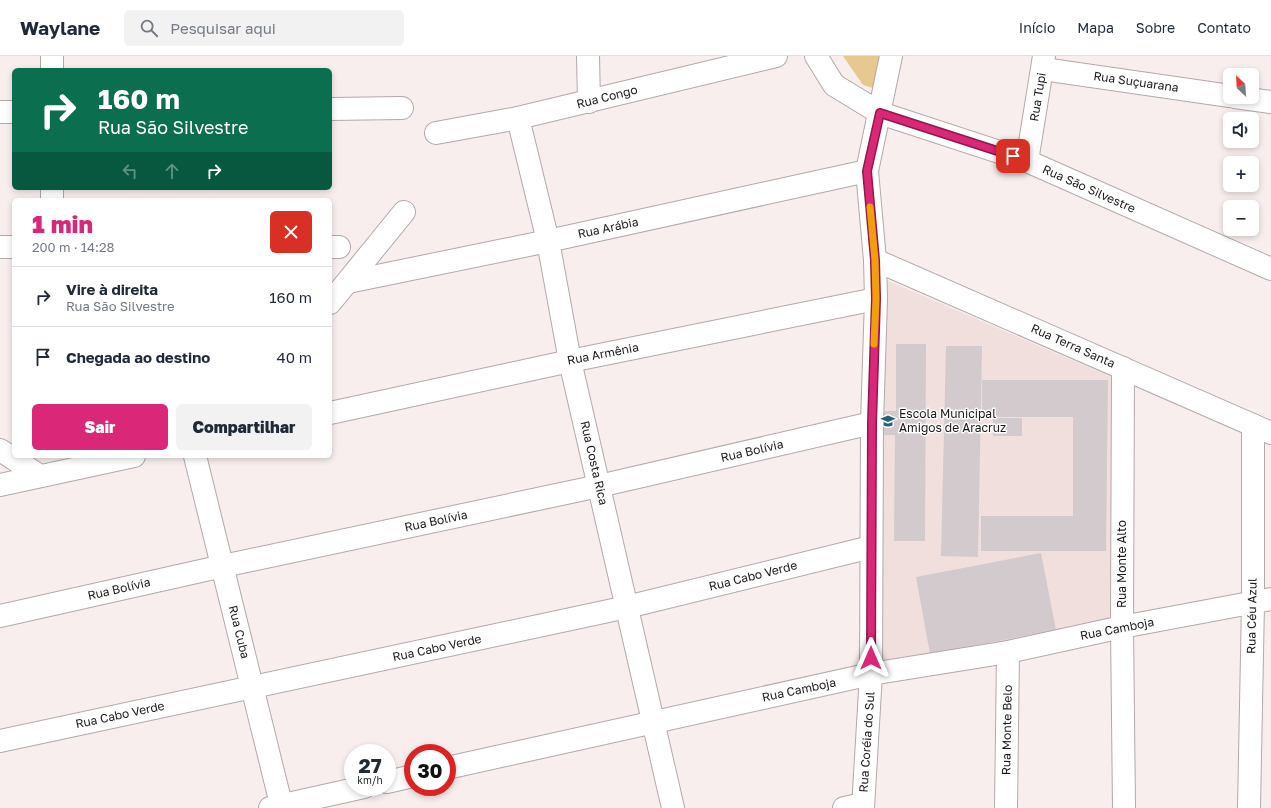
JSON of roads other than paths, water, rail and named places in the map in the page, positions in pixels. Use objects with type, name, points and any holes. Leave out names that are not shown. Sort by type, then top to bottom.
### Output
[{"type":"street","points":[[52,56],[52,68]]},
{"type":"street","points":[[588,56],[589,102]]},
{"type":"street","name":"Rua Congo","points":[[436,133],[518,118],[589,102],[776,56]]},
{"type":"street","name":"Rua São Silvestre","points":[[816,56],[834,85],[880,113],[1027,161],[1271,269]]},
{"type":"street","name":"Rua Coréia do Sul","points":[[857,807],[871,674],[872,423],[876,299],[875,260],[867,171],[892,56]]},
{"type":"street","name":"Rua Suçuarana","points":[[1044,62],[1223,95]]},
{"type":"street","name":"Rua Tupi","points":[[1027,161],[1044,62]]},
{"type":"street","points":[[1259,100],[1271,102]]},
{"type":"street","points":[[332,109],[402,108]]},
{"type":"street","points":[[0,112],[12,112]]},
{"type":"street","name":"Rua Costa Rica","points":[[518,118],[548,241],[570,361],[673,808]]},
{"type":"street","name":"Rua Arábia","points":[[348,282],[548,241],[867,171]]},
{"type":"street","points":[[332,301],[404,212]]},
{"type":"street","points":[[0,247],[12,247]]},
{"type":"street","name":"Rua São Silvestre","points":[[1219,247],[1271,253]]},
{"type":"street","name":"Rua Terra Santa","points":[[875,260],[1262,429]]},
{"type":"street","name":"Rua Armênia","points":[[332,413],[570,361],[876,299]]},
{"type":"street","name":"Rua Monte Alto","points":[[1122,368],[1124,808]]},
{"type":"street","name":"Rua Bolívia","points":[[0,616],[223,566],[599,486],[872,423]]},
{"type":"street","name":"Rua Céu Azul","points":[[1249,808],[1262,601],[1262,429]]},
{"type":"street","points":[[0,450],[12,458]]},
{"type":"street","points":[[12,458],[40,476]]},
{"type":"street","points":[[0,485],[125,458]]},
{"type":"street","name":"Rua Cuba","points":[[196,458],[253,687],[278,807]]},
{"type":"street","name":"Rua Cabo Verde","points":[[0,741],[627,607],[871,547]]},
{"type":"street","name":"Rua Camboja","points":[[456,766],[871,674],[1008,652],[1122,627],[1262,601]]},
{"type":"street","name":"Rua Monte Belo","points":[[1006,808],[1008,652]]},
{"type":"street","points":[[278,807],[344,792]]},
{"type":"place","name":"Escola Municipal Amigos de Aracruz","points":[[888,421]]}]
